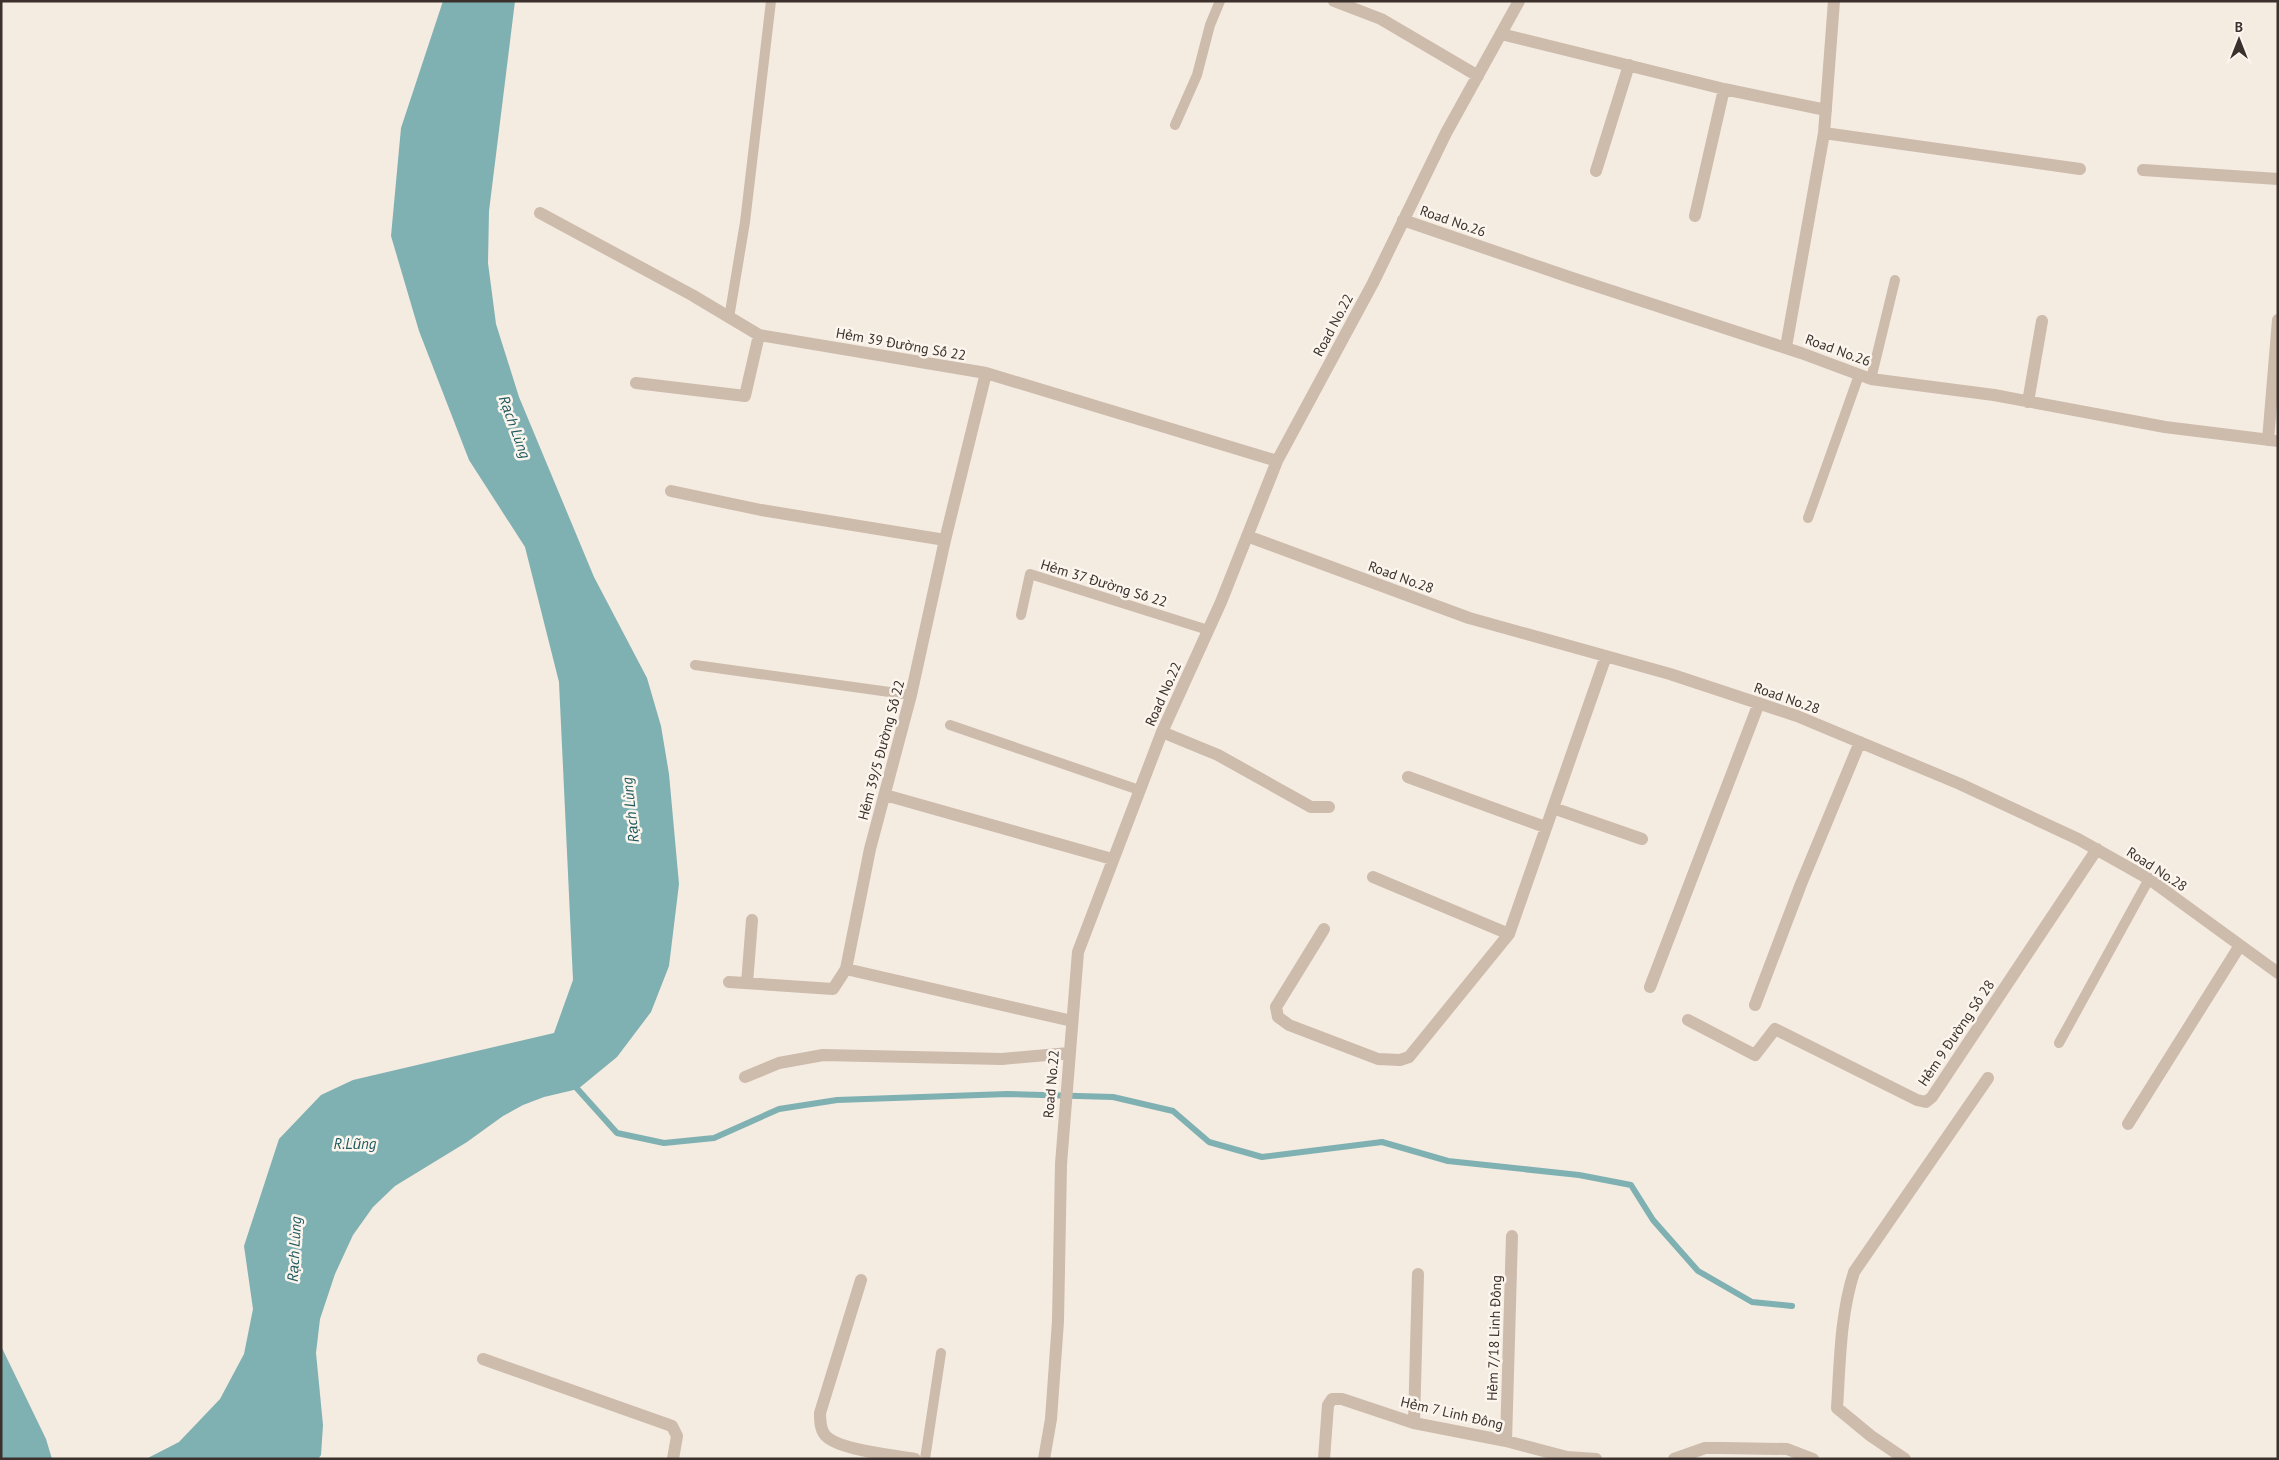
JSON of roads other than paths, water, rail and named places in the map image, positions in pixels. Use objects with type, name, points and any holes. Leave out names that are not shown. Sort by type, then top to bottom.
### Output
[{"type":"street","points":[[1334,1],[1381,19],[1478,76]]},
{"type":"street","name":"Road No.22","points":[[1044,1459],[1050,1419],[1058,1321],[1061,1164],[1078,952],[1162,732],[1208,630],[1277,461],[1373,283],[1446,133],[1519,1]]},
{"type":"street","points":[[1786,347],[1824,133],[1834,1]]},
{"type":"street","points":[[1501,34],[1724,88],[1826,110]]},
{"type":"street","points":[[1596,172],[1629,64]]},
{"type":"street","points":[[1695,216],[1724,88]]},
{"type":"street","points":[[1824,133],[2080,169]]},
{"type":"street","points":[[2143,170],[2278,179]]},
{"type":"street","name":"Hẻm 39 Đường Số 22","points":[[540,213],[692,295],[759,335],[986,373],[1277,461]]},
{"type":"street","name":"Road No.26","points":[[1403,220],[1572,278],[1786,347],[1865,377],[2028,402],[2165,427],[2273,441]]},
{"type":"street","points":[[2273,441],[2278,320]]},
{"type":"street","points":[[2028,402],[2042,321]]},
{"type":"street","points":[[636,383],[745,396],[759,335]]},
{"type":"street","name":"Hẻm 39/5 Đường Số 22","points":[[846,969],[870,849],[911,695],[986,373]]},
{"type":"street","points":[[671,491],[761,510],[946,540]]},
{"type":"street","name":"Road No.28","points":[[1247,536],[1469,618],[1670,674],[1797,716],[1960,784],[2097,849],[2149,879],[2278,973]]},
{"type":"street","points":[[1324,929],[1276,1007],[1278,1017],[1289,1025],[1378,1059],[1400,1060],[1409,1057],[1509,934],[1606,656]]},
{"type":"street","points":[[1650,987],[1759,704]]},
{"type":"street","points":[[1162,732],[1218,755],[1311,806],[1329,806]]},
{"type":"street","points":[[1755,1005],[1801,884],[1860,742]]},
{"type":"street","points":[[1408,777],[1545,827]]},
{"type":"street","points":[[885,794],[1112,859]]},
{"type":"street","points":[[1553,808],[1642,839]]},
{"type":"street","name":"Hẻm 9 Đường Số 28","points":[[1688,1020],[1755,1055],[1775,1029],[1917,1100],[1926,1102],[1932,1098],[2097,849]]},
{"type":"street","points":[[1373,877],[1509,934]]},
{"type":"street","points":[[747,983],[752,920]]},
{"type":"street","points":[[2128,1124],[2240,947]]},
{"type":"street","points":[[730,982],[834,989],[846,969],[1072,1021]]},
{"type":"street","points":[[745,1077],[779,1063],[823,1055],[1002,1059],[1069,1053]]},
{"type":"street","points":[[1905,1459],[1871,1436],[1837,1408],[1840,1349],[1846,1299],[1854,1272],[1988,1078]]},
{"type":"street","name":"Hẻm 7/18 Linh Đông","points":[[1506,1441],[1512,1236]]},
{"type":"street","points":[[1414,1423],[1418,1274]]},
{"type":"street","points":[[861,1280],[820,1413],[823,1432],[826,1437],[839,1444],[915,1459]]},
{"type":"street","points":[[483,1359],[672,1426],[676,1430],[677,1436],[673,1459]]},
{"type":"street","name":"Hẻm 7 Linh Đông","points":[[1324,1459],[1328,1405],[1332,1399],[1342,1399],[1414,1423],[1506,1441],[1567,1457],[1596,1459]]},
{"type":"street","points":[[1674,1459],[1705,1454],[1787,1449],[1811,1458]]},
{"type":"lane","points":[[729,318],[745,222],[771,1]]},
{"type":"lane","points":[[1176,125],[1198,76],[1210,25],[1220,1]]},
{"type":"lane","points":[[1808,518],[1865,377],[1895,280]]},
{"type":"lane","name":"Hẻm 37 Đường Số 22","points":[[1021,615],[1030,574],[1208,630]]},
{"type":"lane","points":[[695,665],[911,695]]},
{"type":"lane","points":[[950,725],[1139,790]]},
{"type":"lane","points":[[2059,1043],[2149,879]]},
{"type":"lane","points":[[925,1459],[941,1353]]},
{"type":"water","name":"R.Lũng","points":[[443,1],[515,1],[489,211],[488,263],[496,324],[519,397],[594,577],[647,678],[661,726],[669,774],[679,884],[669,966],[651,1012],[617,1057],[578,1089],[544,1097],[523,1105],[395,1186],[373,1207],[353,1235],[335,1274],[320,1319],[316,1353],[323,1425],[321,1455],[318,1459],[146,1459],[179,1442],[220,1399],[244,1354],[253,1309],[244,1246],[279,1139],[321,1095],[353,1080],[554,1033],[573,980],[559,682],[525,547],[469,460],[419,331],[391,236],[401,128]]},
{"type":"water","points":[[1,1346],[46,1439],[52,1459],[1,1459]]},
{"type":"waterway","points":[[573,1084],[617,1133],[664,1143],[714,1138],[779,1109],[837,1100],[1007,1094],[1113,1097],[1173,1111],[1209,1142],[1262,1157],[1382,1142],[1448,1161],[1579,1175],[1631,1185],[1653,1220],[1698,1271],[1752,1302],[1792,1306]]},
{"type":"water label","name":"Rạch Lùng","points":[[515,427]]},
{"type":"water label","name":"Rạch Lùng","points":[[630,810]]},
{"type":"water label","name":"Rạch Lùng","points":[[294,1249]]}]
